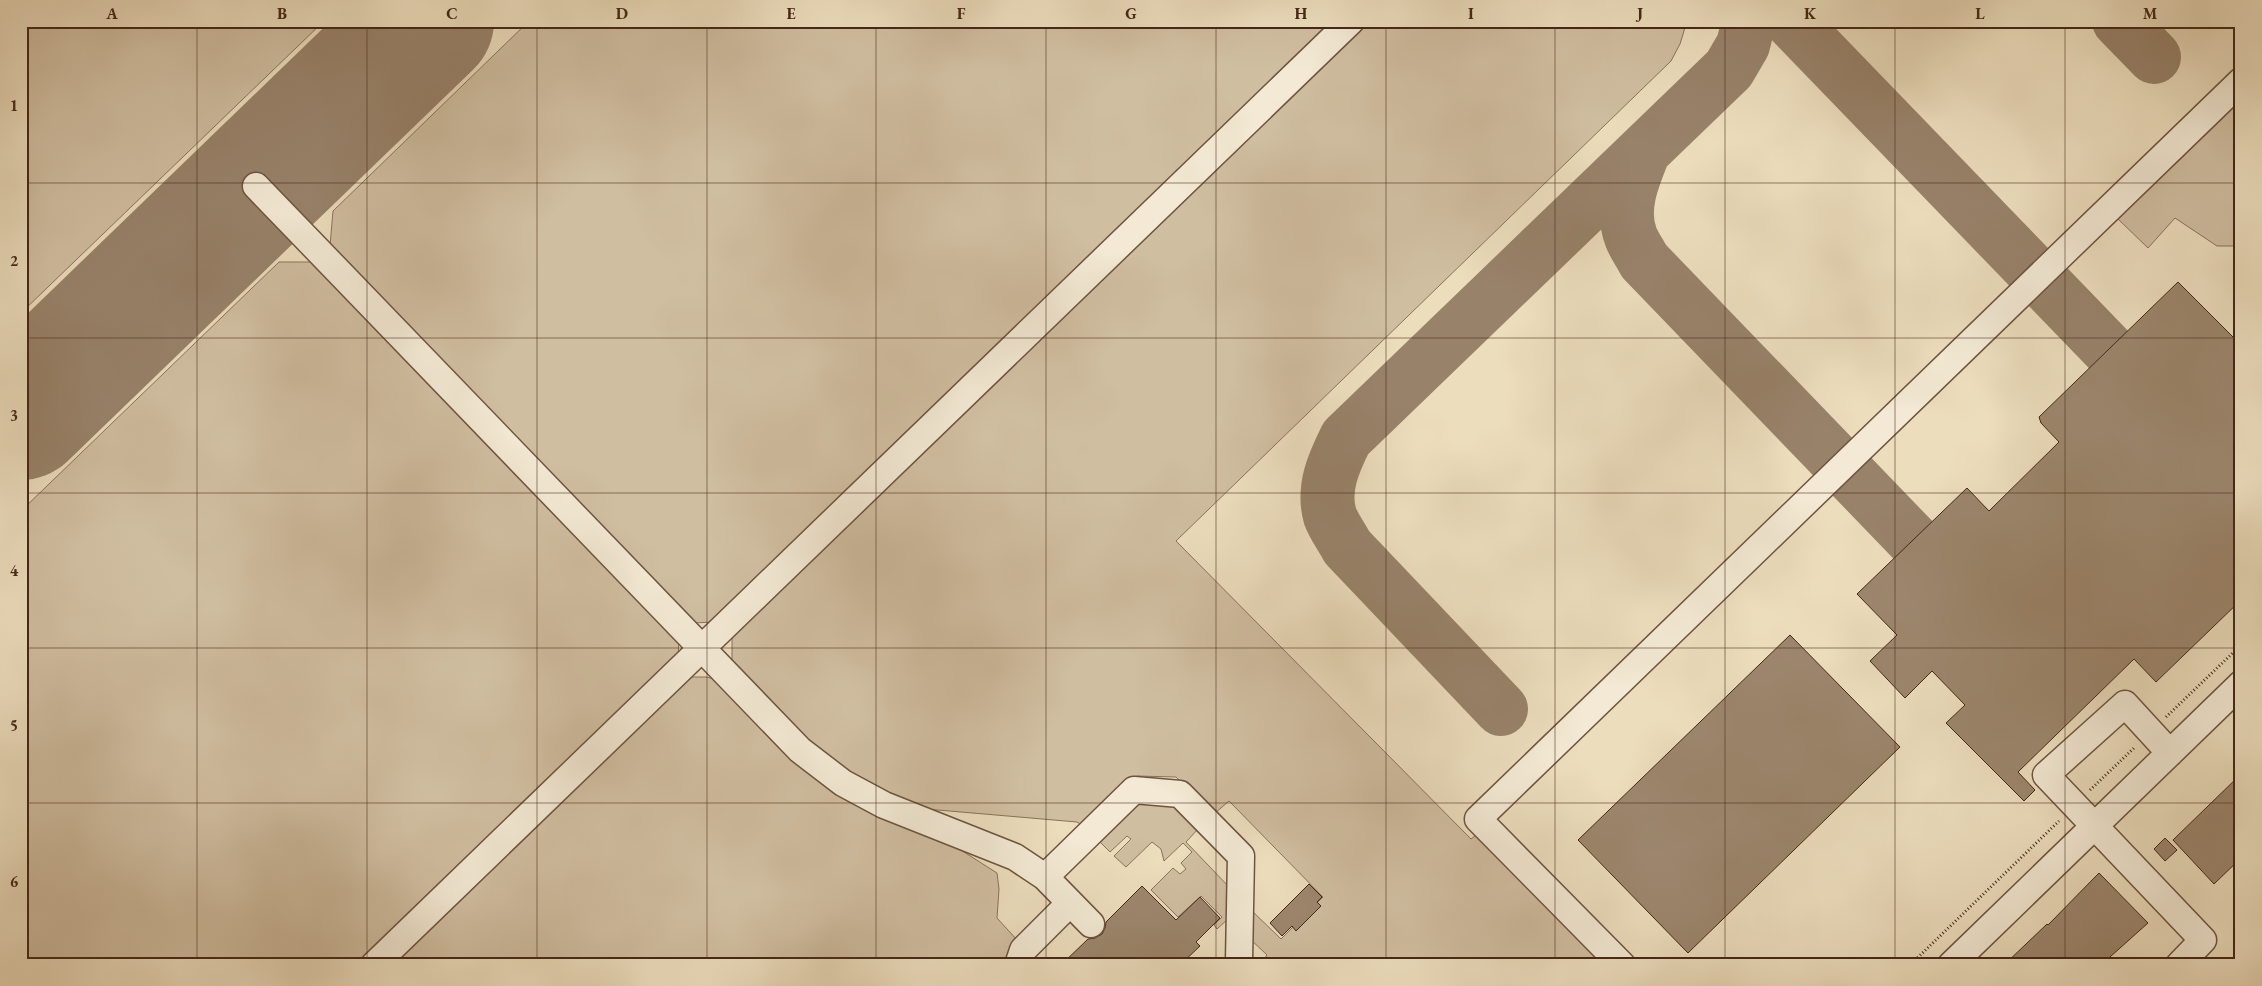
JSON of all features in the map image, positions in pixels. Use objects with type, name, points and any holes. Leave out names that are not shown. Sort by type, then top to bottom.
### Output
[{"type":"lane","points":[[374,965],[1352,21]]},
{"type":"lane","points":[[1622,965],[1478,818],[2241,81]]},
{"type":"lane","points":[[256,186],[800,750],[843,783],[884,805],[1015,857],[1045,877],[1091,924]]},
{"type":"lane","points":[[1951,965],[2241,684]]},
{"type":"lane","points":[[2170,753],[2125,704],[2046,775],[2203,940],[2179,965]]},
{"type":"lane","points":[[1045,877],[1134,790],[1180,794],[1240,856],[1236,963]]},
{"type":"lane","points":[[1018,965],[1023,950],[1070,903]]},
{"type":"shaded area","points":[[21,21],[324,21],[21,313]]},
{"type":"shaded area","points":[[529,21],[1334,21],[1051,293],[714,622],[693,623],[330,246],[333,211]]},
{"type":"shaded area","points":[[1364,21],[1687,21],[1680,44],[1671,61],[1176,541],[1471,839],[1479,833],[1607,965],[1263,965],[1261,963],[1267,955],[1248,937],[1249,908],[1281,939],[1323,897],[1229,801],[1214,814],[1176,777],[1137,776],[1083,826],[1077,822],[926,809],[862,781],[807,740],[732,664],[732,633]]},
{"type":"shaded area","points":[[2241,100],[2241,240],[2234,246],[2217,246],[2175,218],[2148,248],[2117,218]]},
{"type":"shaded area","points":[[279,262],[314,262],[679,638],[678,658],[356,965],[21,965],[21,511]]},
{"type":"shaded area","points":[[686,677],[707,677],[720,681],[931,835],[964,852],[997,873],[999,889],[997,918],[1018,941],[1011,965],[385,965]]},
{"type":"shaded area","points":[[1134,804],[1175,804],[1199,828],[1186,842],[1231,889],[1229,918],[1217,929],[1214,925],[1222,917],[1201,896],[1178,917],[1151,890],[1173,868],[1180,874],[1186,869],[1181,863],[1192,852],[1183,843],[1164,861],[1161,849],[1152,842],[1126,867],[1114,856],[1131,839],[1127,836],[1110,852],[1097,839]]},
{"type":"building","points":[[2178,282],[2241,345],[2241,506],[2233,513],[2241,520],[2241,600],[2156,682],[2134,659],[2018,772],[2035,790],[2024,801],[1946,723],[1965,705],[1932,671],[1905,698],[1870,661],[1897,635],[1857,594],[1967,488],[1989,511],[2059,442],[2041,423],[2039,417]]},
{"type":"building","points":[[1790,635],[1900,747],[1688,953],[1578,840]]},
{"type":"building","points":[[2241,774],[2241,858],[2214,884],[2173,840]]},
{"type":"building","points":[[2165,838],[2177,850],[2165,861],[2154,849]]},
{"type":"building","points":[[2099,873],[2148,923],[2101,965],[2004,965],[2048,925]]},
{"type":"building","points":[[1309,884],[1322,897],[1317,902],[1321,906],[1296,931],[1292,926],[1282,936],[1270,923]]},
{"type":"building","points":[[1142,886],[1176,920],[1200,897],[1220,918],[1196,942],[1200,946],[1180,965],[1061,965],[1088,939],[1102,934],[1106,922]]},
{"type":"taxiway","points":[[1501,709],[1347,547],[1330,516],[1328,506],[1328,485],[1337,456],[1346,438],[1729,69],[1743,45],[1749,21]]},
{"type":"taxiway","points":[[1791,21],[2109,350]]},
{"type":"taxiway","points":[[2119,21],[2154,57]]},
{"type":"taxiway","points":[[1644,151],[1627,204],[1628,226],[1631,237],[1644,261],[1913,540]]},
{"type":"runway","points":[[21,413],[427,21]]}]
